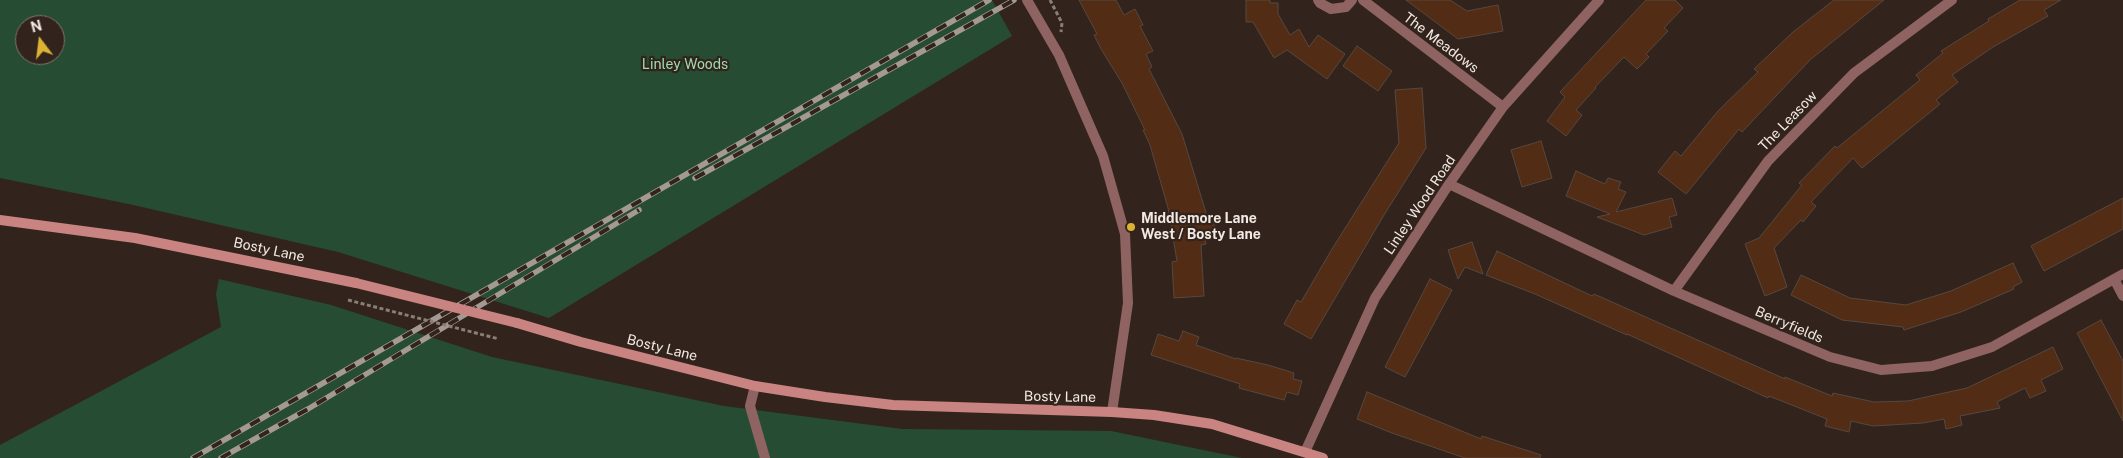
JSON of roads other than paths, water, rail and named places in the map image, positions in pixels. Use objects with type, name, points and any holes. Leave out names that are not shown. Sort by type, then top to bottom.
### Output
[{"type":"main road","name":"Bosty Lane","points":[[0,220],[135,238],[356,283],[755,386],[893,405],[1154,415],[1212,424],[1323,458]]},
{"type":"street","points":[[1027,0],[1059,55],[1103,156],[1125,234],[1128,303],[1112,412]]},
{"type":"street","points":[[1318,0],[1331,9],[1346,7],[1352,0]]},
{"type":"street","name":"The Meadows","points":[[1363,0],[1503,107]]},
{"type":"street","name":"Linley Wood Road","points":[[1305,452],[1375,298],[1449,184],[1503,107],[1599,0]]},
{"type":"street","name":"The Leasow","points":[[1674,291],[1768,161],[1854,73],[1952,0]]},
{"type":"street","name":"Berryfields","points":[[1449,184],[1674,291],[1830,357],[1881,370],[1932,366],[1992,346],[2118,277]]},
{"type":"street","points":[[2118,277],[2123,296]]},
{"type":"street","points":[[755,386],[750,406],[765,458]]},
{"type":"railway","points":[[193,458],[989,0]]},
{"type":"railway","points":[[695,178],[1014,0]]},
{"type":"railway","points":[[221,458],[308,409],[639,210]]},
{"type":"place","name":"Middlemore Lane West / Bosty Lane","points":[[1131,227]]},
{"type":"park label","name":"Linley Woods","points":[[685,65]]}]
